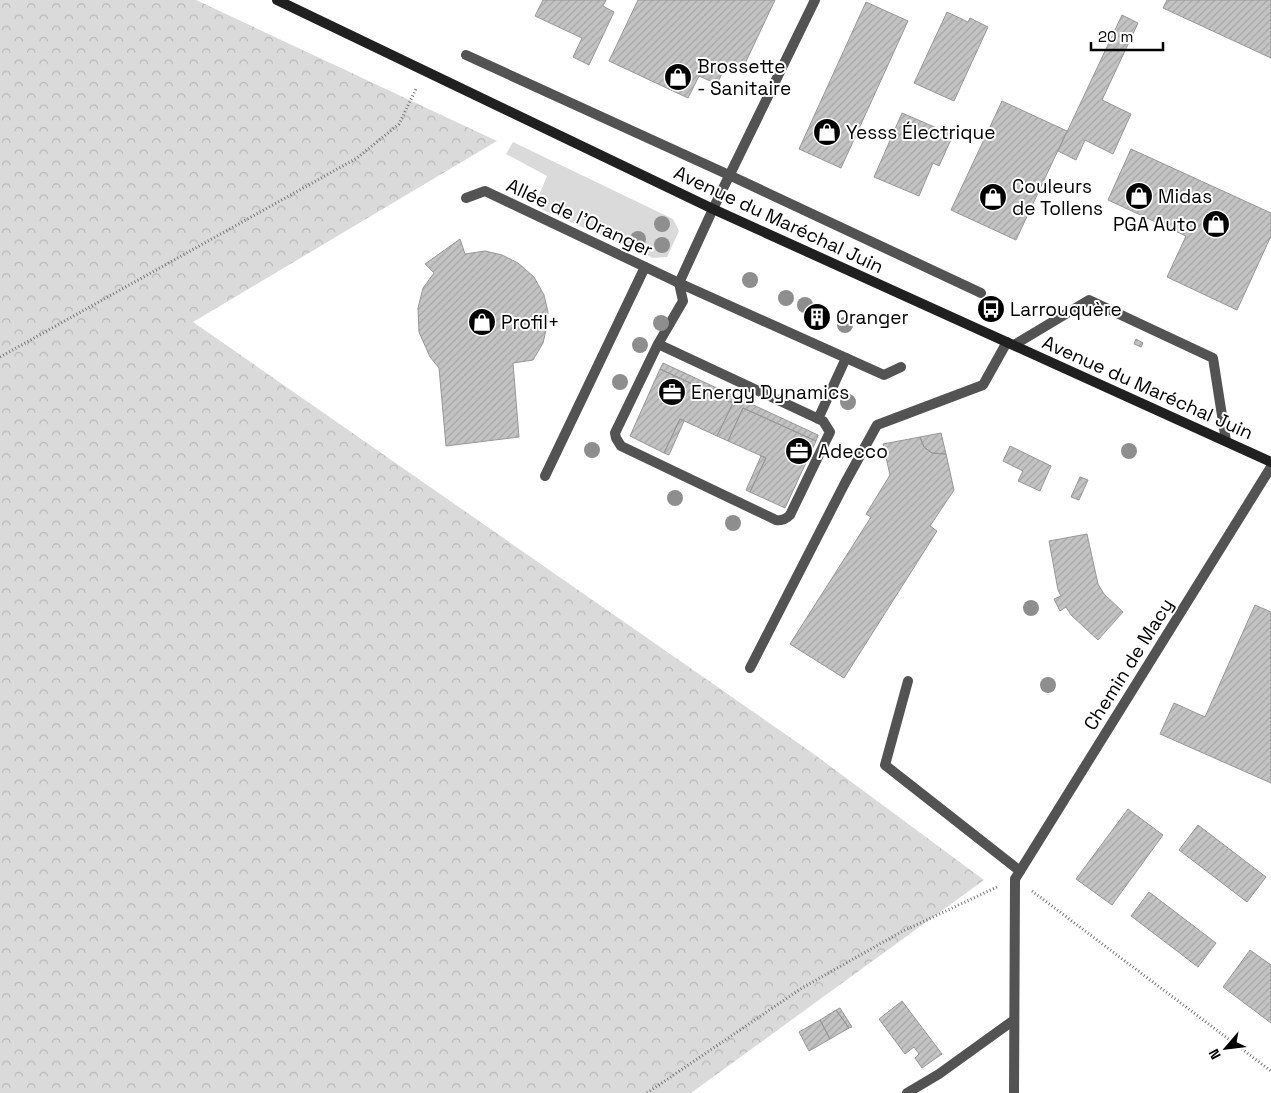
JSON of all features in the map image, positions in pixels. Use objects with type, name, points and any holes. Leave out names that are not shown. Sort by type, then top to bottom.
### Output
[{"type":"main road","name":"Avenue du Maréchal Juin","points":[[277,0],[289,2],[425,71],[713,209],[1271,462]]},
{"type":"street","points":[[658,344],[823,421],[830,432],[790,514],[786,518],[780,521],[776,520],[621,446],[615,433],[658,344],[683,301],[679,283],[729,175],[815,0]]},
{"type":"street","points":[[466,55],[981,293]]},
{"type":"street","name":"Allée de l'Oranger","points":[[466,198],[485,191],[679,283],[884,375],[902,367]]},
{"type":"street","points":[[545,476],[645,267]]},
{"type":"street","points":[[750,668],[844,483],[878,425],[983,385],[1010,344],[1089,300],[1213,358],[1226,441]]},
{"type":"street","points":[[818,419],[846,358]]},
{"type":"street","name":"Chemin de Macy","points":[[1018,875],[1271,467]]},
{"type":"street","points":[[908,681],[885,765],[1018,875],[1014,1093]]},
{"type":"street","points":[[907,1093],[939,1074],[1014,1020]]},
{"type":"path","points":[[0,357],[357,158],[399,124],[425,71]]},
{"type":"path","points":[[647,1093],[802,988],[901,932],[1018,875],[1271,1072]]},
{"type":"green space","points":[[0,0],[196,0],[497,141],[193,322],[811,752],[984,880],[691,1093],[0,1093]]},
{"type":"green space","points":[[513,142],[673,219],[679,231],[667,257],[653,258],[539,208],[537,200],[547,176],[506,154]]},
{"type":"building","points":[[543,0],[606,0],[603,6],[614,12],[589,65],[573,57],[582,38],[535,16]]},
{"type":"building","points":[[638,0],[775,0],[742,70],[727,63],[717,84],[699,76],[688,98],[609,61]]},
{"type":"building","points":[[1167,0],[1271,0],[1271,58],[1163,8]]},
{"type":"building","points":[[866,2],[908,21],[841,168],[799,149]]},
{"type":"building","points":[[947,12],[968,22],[970,18],[988,27],[954,101],[914,83]]},
{"type":"building","points":[[1122,15],[1138,23],[1102,100],[1131,114],[1113,154],[1085,140],[1076,160],[1058,151]]},
{"type":"building","points":[[1002,101],[1067,131],[1016,240],[951,210]]},
{"type":"building","points":[[902,113],[953,135],[939,166],[933,163],[919,196],[874,177]]},
{"type":"building","name":"PGA Auto","points":[[1131,149],[1271,213],[1271,236],[1237,310],[1167,277],[1186,236],[1108,200]]},
{"type":"building","points":[[460,239],[465,254],[485,251],[502,255],[518,263],[534,277],[544,295],[548,312],[543,343],[533,360],[513,363],[519,437],[446,446],[439,368],[430,357],[419,332],[418,308],[423,288],[434,273],[425,264]]},
{"type":"building","name":"Oranger","points":[[813,310],[824,316],[820,323],[809,317]]},
{"type":"building","points":[[1136,339],[1143,343],[1141,347],[1134,344]]},
{"type":"building","points":[[663,363],[818,435],[816,441],[743,408],[728,441],[717,436],[733,403],[660,369]]},
{"type":"building","points":[[660,369],[733,403],[717,436],[680,419],[664,453],[630,436]]},
{"type":"building","points":[[743,408],[816,441],[785,508],[750,492],[766,458],[728,441]]},
{"type":"building","points":[[680,419],[684,421],[669,455],[664,453]]},
{"type":"building","points":[[941,433],[946,454],[932,453],[924,447],[920,437]]},
{"type":"building","points":[[920,437],[924,447],[932,453],[946,454],[954,490],[930,526],[937,531],[844,678],[790,644],[871,517],[866,514],[890,475],[883,444]]},
{"type":"building","points":[[1010,446],[1051,466],[1040,491],[1018,481],[1023,471],[1003,461]]},
{"type":"building","points":[[761,456],[766,458],[750,492],[746,490]]},
{"type":"building","points":[[1080,477],[1088,480],[1079,500],[1071,497]]},
{"type":"building","points":[[1087,534],[1098,584],[1104,594],[1123,612],[1098,640],[1071,615],[1066,607],[1060,611],[1054,599],[1061,596],[1058,590],[1049,541]]},
{"type":"building","points":[[1255,605],[1271,612],[1271,783],[1160,734],[1174,703],[1205,717]]},
{"type":"building","points":[[1128,809],[1163,835],[1112,905],[1076,879]]},
{"type":"building","points":[[1198,825],[1266,877],[1247,902],[1179,850]]},
{"type":"building","points":[[1149,892],[1216,943],[1198,967],[1131,916]]},
{"type":"building","points":[[1250,950],[1271,965],[1271,1023],[1223,987]]},
{"type":"building","points":[[902,1001],[942,1054],[922,1068],[915,1058],[919,1054],[914,1047],[905,1054],[879,1019]]},
{"type":"building","points":[[840,1008],[852,1027],[849,1028],[836,1010]]},
{"type":"building","points":[[836,1010],[849,1028],[830,1039],[820,1020]]},
{"type":"building","points":[[820,1020],[830,1039],[809,1051],[799,1032]]},
{"type":"place","name":"Brossette - Sanitaire","points":[[678,77]]},
{"type":"place","name":"Yesss Électrique","points":[[827,132]]},
{"type":"place","name":"Midas","points":[[1139,196]]},
{"type":"place","name":"Couleurs de Tollens","points":[[993,197]]},
{"type":"place","name":"PGA Auto","points":[[1216,224]]},
{"type":"place","name":"Larrouquère","points":[[991,309]]},
{"type":"place","name":"Oranger","points":[[817,317]]},
{"type":"place","name":"Profil+","points":[[482,322]]},
{"type":"place","name":"Energy Dynamics","points":[[672,392]]},
{"type":"place","name":"Adecco","points":[[799,451]]}]
